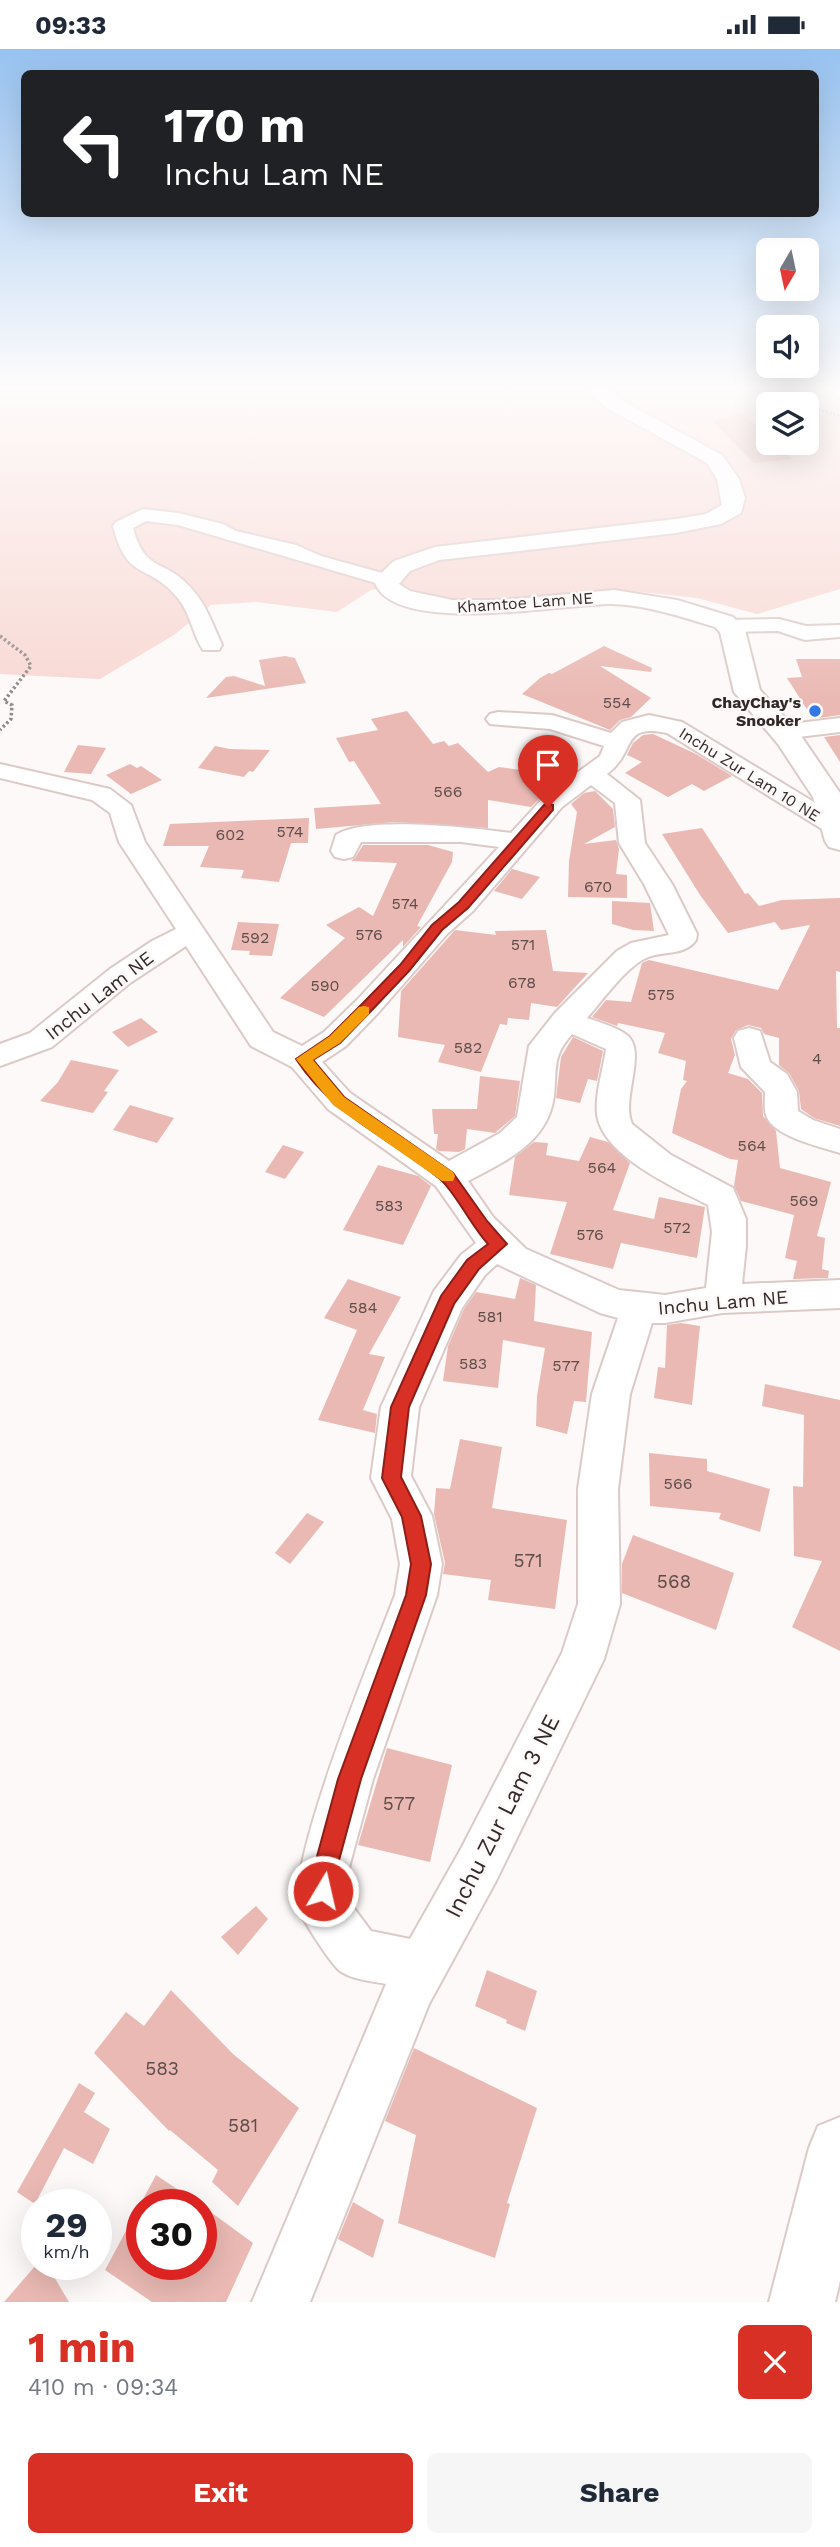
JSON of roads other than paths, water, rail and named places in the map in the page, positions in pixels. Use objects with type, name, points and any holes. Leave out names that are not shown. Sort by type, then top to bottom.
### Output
[{"type":"main road","points":[[386,580],[402,566],[435,554],[676,526],[713,519],[733,508],[732,490]]},
{"type":"main road","name":"Khamtoe Lam NE","points":[[386,580],[393,593],[431,604],[488,607],[614,597],[677,607],[712,617],[729,626]]},
{"type":"main road","points":[[729,626],[747,692],[834,797],[838,834]]},
{"type":"main road","points":[[802,2302],[840,2148]]},
{"type":"street","points":[[211,645],[191,603],[178,586],[136,562],[127,547],[123,526],[143,515],[178,519],[216,528],[229,535],[289,549],[314,560],[386,580]]},
{"type":"street","points":[[729,626],[779,625],[805,633],[840,631]]},
{"type":"street","points":[[498,719],[552,722],[617,742]]},
{"type":"street","name":"Inchu Zur Lam 10 NE","points":[[303,1059],[335,1039],[368,1006],[404,968],[437,927],[463,905],[553,802],[610,760],[617,742],[630,727],[649,722],[674,727],[712,747],[838,834]]},
{"type":"street","points":[[782,732],[840,725]]},
{"type":"street","points":[[0,771],[101,793],[122,810],[132,842],[191,933]]},
{"type":"street","points":[[448,1177],[519,1137],[529,1127],[535,1113],[539,1065],[544,1046],[566,1020],[637,949],[675,944],[682,940],[683,934],[658,884],[632,843],[627,800],[592,774]]},
{"type":"street","points":[[344,851],[345,841],[355,834],[461,834],[516,842]]},
{"type":"street","name":"Inchu Lam NE","points":[[0,1056],[41,1040],[120,976],[162,947],[191,933],[262,1039],[303,1059],[339,1101],[448,1177],[481,1226],[514,1259],[613,1303],[639,1308],[665,1309],[722,1299],[840,1294]]},
{"type":"street","points":[[566,1020],[617,1041],[621,1049],[613,1116],[617,1129],[630,1144],[721,1197],[728,1206],[729,1227],[722,1299]]},
{"type":"street","points":[[749,1038],[756,1066],[776,1082],[780,1092],[782,1115],[792,1124],[809,1132],[840,1140]]},
{"type":"street","points":[[423,1967],[357,1953],[323,1907],[323,1875],[349,1779],[416,1595],[421,1564],[412,1516],[391,1478],[400,1407],[447,1301],[473,1265],[498,1244]]},
{"type":"street","name":"Inchu Zur Lam 3 NE","points":[[281,2302],[410,1988],[479,1864],[582,1659],[599,1604],[598,1489],[611,1394],[639,1308]]},
{"type":"place","name":"ChayChay's Snooker","points":[[815,711]]}]
